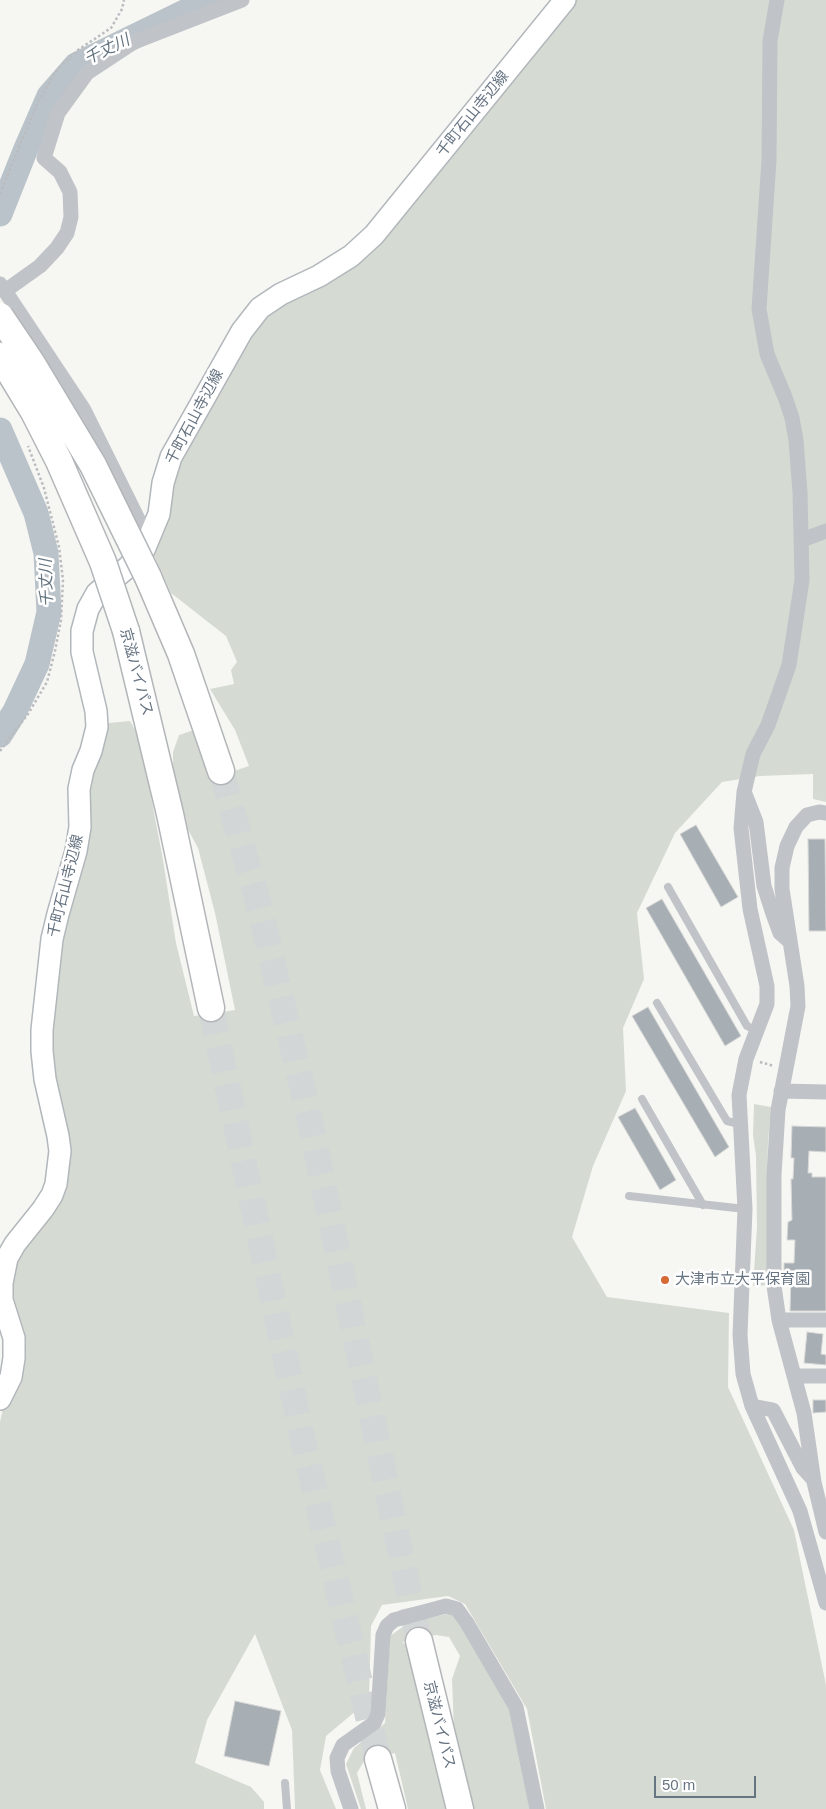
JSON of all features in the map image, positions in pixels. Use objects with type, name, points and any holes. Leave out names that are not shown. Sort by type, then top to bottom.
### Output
[{"type":"highway","points":[[0,316],[31,362],[93,465],[148,577],[181,654],[221,771]]},
{"type":"highway","name":"京滋バイパス","points":[[0,356],[34,412],[59,461],[103,562],[126,631],[170,814],[211,1008]]},
{"type":"highway","name":"京滋バイパス","points":[[419,1641],[460,1809]]},
{"type":"highway","points":[[378,1759],[392,1809]]},
{"type":"main road","name":"千町石山寺辺線","points":[[0,1399],[10,1377],[14,1358],[14,1338],[2,1300],[2,1283],[7,1258],[15,1244],[52,1195],[56,1184],[60,1151],[45,1079],[42,1030],[52,939],[76,851],[80,827],[79,789],[97,727],[96,711],[82,652],[82,631],[88,610],[98,593],[144,550],[159,514],[163,483],[171,457],[242,331],[260,308],[281,294],[319,276],[352,256],[374,235],[565,0]]},
{"type":"street","points":[[152,533],[140,523],[84,410],[2,286],[40,266],[58,248],[67,232],[71,217],[70,192],[60,172],[44,158],[58,113],[87,73],[134,42],[242,0]]},
{"type":"street","points":[[777,0],[770,40],[769,160],[758,309],[767,354],[792,418],[798,463],[802,580],[789,665],[768,725],[753,754],[744,792],[741,828],[750,909],[767,986],[767,1004],[746,1059],[739,1095],[745,1209],[740,1335],[743,1374],[752,1406],[800,1511],[826,1603]]},
{"type":"street","points":[[802,540],[826,531]]},
{"type":"street","points":[[744,792],[756,822],[764,886],[772,914],[780,933],[790,942]]},
{"type":"street","points":[[826,813],[819,812],[807,815],[796,828],[787,846],[782,868],[782,889],[797,986],[798,1006],[781,1091],[774,1175],[774,1286],[780,1320],[804,1413],[814,1482],[826,1532]]},
{"type":"street","points":[[781,1091],[826,1092]]},
{"type":"street","points":[[780,1320],[826,1320]]},
{"type":"street","points":[[794,1376],[826,1376]]},
{"type":"street","points":[[752,1406],[774,1410],[803,1468],[814,1482]]},
{"type":"street","points":[[351,1809],[338,1771],[338,1758],[343,1745],[374,1723],[378,1714],[383,1635],[387,1626],[394,1620],[446,1606],[457,1609],[467,1623],[516,1707],[537,1809]]},
{"type":"lane","points":[[668,887],[747,1026],[758,1031]]},
{"type":"lane","points":[[657,1003],[727,1121],[740,1124]]},
{"type":"lane","points":[[642,1099],[703,1205]]},
{"type":"lane","points":[[629,1196],[745,1209]]},
{"type":"lane","points":[[285,1783],[287,1809]]},
{"type":"path","points":[[0,751],[28,714],[47,682],[61,620],[63,580],[59,547],[44,488],[28,446]]},
{"type":"path","points":[[746,1059],[786,1068]]},
{"type":"shaded area","points":[[577,0],[826,0],[826,802],[813,799],[813,774],[760,776],[722,782],[675,833],[637,913],[644,979],[623,1028],[626,1091],[593,1166],[572,1237],[607,1297],[729,1313],[728,1387],[794,1530],[826,1685],[826,1809],[546,1809],[527,1709],[465,1604],[448,1596],[382,1605],[371,1626],[369,1700],[326,1736],[320,1770],[336,1809],[295,1809],[292,1730],[255,1634],[207,1720],[195,1763],[251,1787],[264,1802],[264,1809],[0,1809],[0,1422],[3,1409],[9,1397],[8,1295],[15,1266],[60,1195],[52,1020],[59,958],[85,797],[103,731],[109,723],[130,721],[140,739],[163,860],[176,943],[194,1016],[235,1010],[215,913],[198,848],[186,826],[173,779],[173,752],[179,735],[194,730],[204,749],[210,779],[249,766],[235,730],[210,689],[234,684],[231,670],[237,662],[226,636],[171,593],[152,551],[175,471],[243,343],[276,309],[323,285],[369,250]]},
{"type":"shaded area","points":[[754,1104],[771,1107],[767,1174],[771,1285],[753,1286],[757,1227],[756,1156],[753,1135]]},
{"type":"shaded area","points":[[451,1613],[474,1641],[513,1712],[532,1809],[473,1809],[454,1731],[452,1679],[460,1656],[449,1637],[436,1635],[402,1642],[409,1647],[446,1809],[408,1809],[395,1753],[364,1761],[357,1773],[366,1809],[361,1809],[346,1764],[354,1748],[385,1723],[390,1636],[408,1623]]},
{"type":"building","points":[[696,825],[738,897],[721,907],[680,834]]},
{"type":"building","points":[[808,839],[825,839],[826,931],[809,931]]},
{"type":"building","points":[[662,899],[741,1036],[725,1046],[646,908]]},
{"type":"building","points":[[648,1007],[729,1147],[715,1157],[632,1016]]},
{"type":"building","points":[[635,1108],[676,1180],[660,1190],[618,1117]]},
{"type":"building","points":[[792,1126],[826,1127],[826,1152],[809,1151],[808,1173],[812,1173],[812,1177],[826,1177],[826,1311],[790,1311],[791,1276],[784,1275],[784,1263],[794,1263],[795,1240],[787,1240],[788,1222],[792,1220],[791,1179],[793,1179],[794,1158],[791,1158]]},
{"type":"building","points":[[807,1332],[823,1334],[821,1354],[826,1355],[826,1365],[804,1363]]},
{"type":"building","points":[[813,1400],[826,1400],[826,1412],[813,1413]]},
{"type":"building","points":[[235,1701],[281,1711],[269,1766],[224,1756]]},
{"type":"waterway","name":"千丈川","points":[[0,214],[49,96],[76,65],[209,0]]},
{"type":"waterway","name":"千丈川","points":[[0,430],[36,513],[46,553],[49,612],[37,664],[15,711],[0,735]]},
{"type":"tunnel","points":[[221,771],[260,909],[308,1112],[419,1641]]},
{"type":"tunnel","points":[[211,1008],[303,1441],[378,1759]]},
{"type":"place","name":"大津市立大平保育園","points":[[665,1280]]}]
